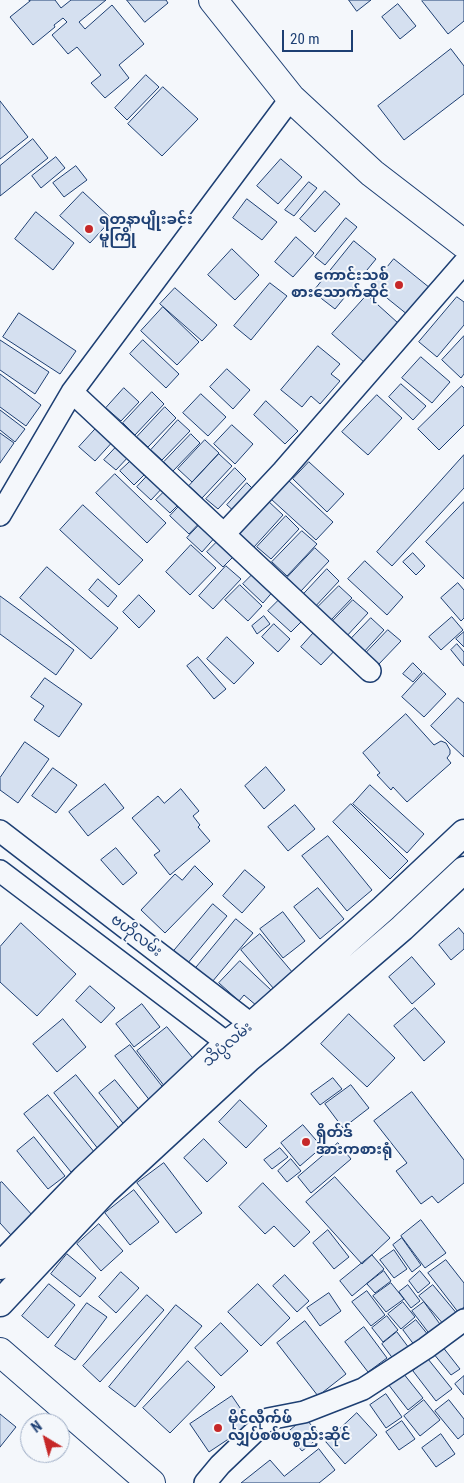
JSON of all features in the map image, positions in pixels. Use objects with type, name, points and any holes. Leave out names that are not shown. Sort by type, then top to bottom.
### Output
[{"type":"main road","points":[[212,0],[291,98],[372,173],[464,244]]},
{"type":"main road","points":[[0,1352],[150,1483]]},
{"type":"street","points":[[0,515],[72,392],[291,98]]},
{"type":"street","points":[[224,534],[283,471],[464,263]]},
{"type":"street","points":[[72,392],[370,671]]},
{"type":"street","name":"ဗဟိုလမ်း","points":[[0,831],[252,1025],[274,1038]]},
{"type":"street","name":"သိပ္ပံလမ်း","points":[[0,1303],[238,1051],[252,1025],[383,908],[464,832]]},
{"type":"street","name":"သိပ္ပံလမ်း","points":[[0,1266],[84,1179],[238,1051],[274,1038],[402,928],[464,870]]},
{"type":"street","name":"ဗဟိုလမ်း","points":[[0,871],[238,1051]]},
{"type":"street","points":[[205,1483],[268,1419],[304,1412],[364,1388],[426,1348],[464,1320]]},
{"type":"building","points":[[29,0],[55,0],[61,8],[71,0],[106,0],[79,22],[85,29],[112,5],[144,44],[119,65],[129,78],[105,98],[91,83],[101,75],[77,47],[68,54],[52,35],[67,22],[63,18],[33,45],[10,17]]},
{"type":"building","points":[[127,0],[166,0],[168,3],[145,22]]},
{"type":"building","points":[[349,0],[371,0],[357,11]]},
{"type":"building","points":[[423,0],[464,0],[464,21],[448,34]]},
{"type":"building","points":[[398,4],[416,26],[400,39],[382,17]]},
{"type":"building","points":[[451,49],[464,66],[464,94],[404,140],[378,106]]},
{"type":"building","points":[[146,75],[159,87],[127,120],[115,108]]},
{"type":"building","points":[[163,87],[198,119],[162,156],[128,124]]},
{"type":"building","points":[[0,101],[28,137],[0,159]]},
{"type":"building","points":[[33,139],[48,158],[0,196],[0,166]]},
{"type":"building","points":[[56,157],[65,168],[41,188],[32,176]]},
{"type":"building","points":[[281,159],[302,177],[278,204],[257,186]]},
{"type":"building","points":[[76,166],[87,180],[64,197],[53,183]]},
{"type":"building","points":[[309,182],[317,188],[294,216],[285,210]]},
{"type":"building","points":[[325,191],[340,204],[315,232],[300,219]]},
{"type":"building","points":[[83,192],[112,219],[90,243],[60,216]]},
{"type":"building","points":[[247,199],[277,222],[262,240],[233,218]]},
{"type":"building","points":[[36,212],[74,243],[53,270],[15,239]]},
{"type":"building","points":[[346,218],[357,227],[325,265],[315,257]]},
{"type":"building","points":[[296,237],[314,253],[293,277],[275,262]]},
{"type":"building","points":[[354,241],[376,259],[335,309],[313,292]]},
{"type":"building","points":[[232,249],[259,275],[235,300],[208,275]]},
{"type":"building","points":[[394,259],[430,288],[408,315],[372,286]]},
{"type":"building","points":[[270,283],[287,296],[251,340],[234,326]]},
{"type":"building","points":[[175,288],[217,325],[202,341],[160,304]]},
{"type":"building","points":[[367,295],[398,323],[364,362],[332,334]]},
{"type":"building","points":[[457,297],[464,302],[464,325],[437,357],[419,342]]},
{"type":"building","points":[[163,307],[199,342],[177,365],[141,331]]},
{"type":"building","points":[[19,313],[76,351],[60,374],[3,337]]},
{"type":"building","points":[[464,336],[464,374],[461,378],[442,360]]},
{"type":"building","points":[[0,340],[49,372],[35,394],[0,370]]},
{"type":"building","points":[[143,340],[179,374],[166,388],[130,354]]},
{"type":"building","points":[[318,346],[340,364],[331,374],[340,381],[320,404],[311,396],[302,407],[281,390]]},
{"type":"building","points":[[421,357],[450,382],[432,403],[402,378]]},
{"type":"building","points":[[227,369],[250,390],[233,409],[210,387]]},
{"type":"building","points":[[0,374],[41,405],[26,426],[0,407]]},
{"type":"building","points":[[401,384],[426,406],[413,420],[389,397]]},
{"type":"building","points":[[462,386],[464,388],[464,425],[439,450],[418,429]]},
{"type":"building","points":[[124,388],[139,402],[121,421],[106,408]]},
{"type":"building","points":[[152,392],[164,404],[135,435],[123,423]]},
{"type":"building","points":[[201,394],[226,417],[208,436],[183,413]]},
{"type":"building","points":[[377,395],[402,418],[368,455],[342,432]]},
{"type":"building","points":[[266,401],[298,431],[285,444],[254,415]]},
{"type":"building","points":[[165,407],[176,418],[148,447],[137,437]]},
{"type":"building","points":[[0,410],[25,429],[15,442],[0,430]]},
{"type":"building","points":[[178,420],[190,431],[162,460],[151,450]]},
{"type":"building","points":[[100,424],[116,438],[95,461],[79,447]]},
{"type":"building","points":[[232,425],[253,444],[235,464],[214,444]]},
{"type":"building","points":[[0,433],[14,443],[0,463]]},
{"type":"building","points":[[191,434],[200,443],[173,471],[164,462]]},
{"type":"building","points":[[205,440],[219,453],[192,482],[178,469]]},
{"type":"building","points":[[119,444],[130,455],[116,470],[104,460]]},
{"type":"building","points":[[219,454],[232,466],[202,498],[189,486]]},
{"type":"building","points":[[464,455],[464,488],[392,566],[377,552]]},
{"type":"building","points":[[135,457],[149,470],[134,485],[120,471]]},
{"type":"building","points":[[309,462],[344,494],[327,512],[293,479]]},
{"type":"building","points":[[235,468],[246,479],[218,509],[206,499]]},
{"type":"building","points":[[151,472],[165,485],[151,500],[137,487]]},
{"type":"building","points":[[115,474],[166,523],[147,543],[96,493]]},
{"type":"building","points":[[289,481],[333,522],[316,540],[271,499]]},
{"type":"building","points":[[247,483],[254,490],[235,512],[227,505]]},
{"type":"building","points":[[168,488],[182,501],[170,513],[156,500]]},
{"type":"building","points":[[185,500],[204,518],[189,534],[170,516]]},
{"type":"building","points":[[267,500],[283,515],[254,547],[237,532]]},
{"type":"building","points":[[464,502],[464,579],[426,542]]},
{"type":"building","points":[[83,505],[143,560],[119,585],[60,530]]},
{"type":"building","points":[[286,516],[299,529],[271,559],[257,547]]},
{"type":"building","points":[[203,521],[217,535],[202,552],[187,538]]},
{"type":"building","points":[[302,531],[317,544],[287,576],[272,562]]},
{"type":"building","points":[[221,538],[237,553],[223,567],[207,552]]},
{"type":"building","points":[[191,545],[216,568],[190,595],[166,572]]},
{"type":"building","points":[[315,548],[329,561],[301,591],[287,578]]},
{"type":"building","points":[[413,553],[425,566],[416,575],[403,562]]},
{"type":"building","points":[[365,561],[403,597],[387,615],[348,579]]},
{"type":"building","points":[[226,566],[241,579],[213,609],[199,596]]},
{"type":"building","points":[[47,567],[118,628],[91,659],[20,598]]},
{"type":"building","points":[[327,569],[339,581],[313,609],[301,597]]},
{"type":"building","points":[[256,571],[275,589],[263,603],[243,584]]},
{"type":"building","points":[[98,579],[117,596],[108,607],[89,590]]},
{"type":"building","points":[[458,583],[464,590],[464,618],[461,621],[441,598]]},
{"type":"building","points":[[240,585],[262,606],[248,621],[225,600]]},
{"type":"building","points":[[339,586],[352,598],[331,620],[317,608]]},
{"type":"building","points":[[139,595],[155,611],[139,628],[123,612]]},
{"type":"building","points":[[0,596],[74,650],[56,675],[0,634]]},
{"type":"building","points":[[283,596],[306,617],[291,632],[268,611]]},
{"type":"building","points":[[353,600],[368,613],[345,638],[330,624]]},
{"type":"building","points":[[264,616],[270,624],[257,634],[252,626]]},
{"type":"building","points":[[452,617],[463,630],[441,650],[429,637]]},
{"type":"building","points":[[371,618],[384,630],[362,654],[349,641]]},
{"type":"building","points":[[274,624],[290,639],[278,652],[262,637]]},
{"type":"building","points":[[318,628],[338,647],[321,665],[301,647]]},
{"type":"building","points":[[388,630],[401,641],[378,665],[366,653]]},
{"type":"building","points":[[464,632],[464,647],[456,639]]},
{"type":"building","points":[[227,637],[254,663],[234,684],[207,659]]},
{"type":"building","points":[[457,644],[464,652],[464,666],[451,650]]},
{"type":"building","points":[[198,657],[226,689],[214,699],[187,666]]},
{"type":"building","points":[[413,663],[422,672],[413,682],[403,674]]},
{"type":"building","points":[[424,673],[446,694],[424,717],[402,697]]},
{"type":"building","points":[[45,678],[82,704],[59,737],[34,720],[44,706],[31,697]]},
{"type":"building","points":[[458,698],[464,703],[464,757],[431,726]]},
{"type":"building","points":[[406,714],[434,745],[441,741],[446,743],[450,750],[447,758],[451,763],[407,802],[393,787],[391,790],[377,775],[380,773],[363,753]]},
{"type":"building","points":[[25,742],[49,759],[18,803],[0,790],[0,778]]},
{"type":"building","points":[[266,767],[285,790],[264,809],[245,786]]},
{"type":"building","points":[[53,768],[77,785],[56,813],[32,796]]},
{"type":"building","points":[[105,784],[124,808],[88,836],[69,812]]},
{"type":"building","points":[[370,785],[424,834],[407,853],[353,804]]},
{"type":"building","points":[[181,789],[199,811],[193,816],[200,825],[198,827],[210,841],[170,875],[154,855],[160,851],[132,818],[158,796],[164,803]]},
{"type":"building","points":[[351,804],[408,861],[390,879],[333,822]]},
{"type":"building","points":[[295,805],[315,829],[288,851],[268,827]]},
{"type":"building","points":[[328,836],[372,890],[347,911],[302,856]]},
{"type":"building","points":[[116,848],[137,873],[123,885],[101,860]]},
{"type":"building","points":[[195,866],[213,884],[165,933],[141,910],[175,874],[182,880]]},
{"type":"building","points":[[245,870],[265,887],[242,913],[223,896]]},
{"type":"building","points":[[318,888],[344,919],[320,939],[294,907]]},
{"type":"building","points":[[213,904],[227,916],[187,964],[173,952]]},
{"type":"building","points":[[283,912],[305,941],[283,958],[260,929]]},
{"type":"building","points":[[236,919],[253,933],[212,982],[195,969]]},
{"type":"building","points":[[21,923],[76,974],[37,1016],[0,982],[0,947]]},
{"type":"building","points":[[459,928],[464,934],[464,949],[451,960],[439,945]]},
{"type":"building","points":[[260,934],[293,973],[274,989],[241,950]]},
{"type":"building","points":[[412,957],[435,984],[412,1004],[389,977]]},
{"type":"building","points":[[240,961],[271,990],[257,1006],[244,995],[239,1001],[219,983]]},
{"type":"building","points":[[90,986],[115,1008],[101,1023],[76,1001]]},
{"type":"building","points":[[142,1004],[160,1027],[134,1047],[116,1024]]},
{"type":"building","points":[[415,1008],[445,1042],[424,1061],[394,1026]]},
{"type":"building","points":[[349,1014],[395,1058],[367,1087],[321,1044]]},
{"type":"building","points":[[63,1019],[86,1047],[57,1072],[33,1044]]},
{"type":"building","points":[[167,1027],[197,1063],[165,1087],[137,1051]]},
{"type":"building","points":[[130,1045],[165,1090],[151,1102],[115,1056]]},
{"type":"building","points":[[76,1075],[122,1132],[99,1150],[54,1093]]},
{"type":"building","points":[[333,1078],[342,1089],[320,1105],[311,1094]]},
{"type":"building","points":[[115,1080],[142,1113],[126,1127],[99,1093]]},
{"type":"building","points":[[351,1085],[369,1108],[343,1128],[325,1104]]},
{"type":"building","points":[[412,1092],[464,1160],[464,1183],[438,1203],[432,1196],[421,1204],[396,1171],[407,1163],[374,1121]]},
{"type":"building","points":[[48,1095],[95,1153],[71,1172],[24,1114]]},
{"type":"building","points":[[240,1100],[267,1126],[246,1148],[219,1122]]},
{"type":"building","points":[[303,1125],[322,1147],[300,1166],[281,1143]]},
{"type":"building","points":[[34,1137],[65,1176],[48,1189],[17,1151]]},
{"type":"building","points":[[204,1139],[227,1163],[207,1182],[184,1158]]},
{"type":"building","points":[[338,1143],[351,1159],[311,1193],[298,1177]]},
{"type":"building","points":[[280,1148],[288,1157],[272,1169],[264,1160]]},
{"type":"building","points":[[291,1159],[301,1171],[287,1182],[278,1171]]},
{"type":"building","points":[[164,1163],[202,1213],[176,1233],[137,1183]]},
{"type":"building","points":[[335,1177],[390,1238],[362,1264],[306,1202]]},
{"type":"building","points":[[2,1182],[33,1216],[11,1235],[0,1223],[0,1183]]},
{"type":"building","points":[[263,1183],[310,1232],[294,1247],[274,1226],[265,1234],[239,1207]]},
{"type":"building","points":[[134,1190],[159,1222],[130,1245],[105,1213]]},
{"type":"building","points":[[421,1220],[446,1253],[425,1268],[401,1236]]},
{"type":"building","points":[[99,1224],[123,1251],[101,1271],[77,1244]]},
{"type":"building","points":[[328,1230],[349,1257],[334,1269],[313,1243]]},
{"type":"building","points":[[402,1238],[421,1265],[412,1272],[393,1245]]},
{"type":"building","points":[[394,1250],[407,1269],[394,1278],[380,1260]]},
{"type":"building","points":[[67,1254],[96,1278],[80,1297],[51,1274]]},
{"type":"building","points":[[372,1255],[384,1269],[352,1296],[340,1281]]},
{"type":"building","points":[[446,1260],[464,1283],[464,1307],[458,1312],[428,1273]]},
{"type":"building","points":[[384,1271],[391,1281],[375,1293],[367,1284]]},
{"type":"building","points":[[420,1271],[430,1283],[418,1293],[409,1281]]},
{"type":"building","points":[[121,1272],[139,1288],[116,1313],[99,1297]]},
{"type":"building","points":[[285,1275],[309,1301],[297,1312],[273,1286]]},
{"type":"building","points":[[391,1283],[404,1299],[386,1312],[373,1296]]},
{"type":"building","points":[[49,1284],[75,1305],[48,1338],[22,1316]]},
{"type":"building","points":[[258,1284],[290,1318],[261,1346],[228,1312]]},
{"type":"building","points":[[408,1285],[420,1301],[411,1308],[399,1292]]},
{"type":"building","points":[[433,1285],[458,1315],[445,1326],[419,1296]]},
{"type":"building","points":[[367,1291],[385,1315],[371,1326],[352,1302]]},
{"type":"building","points":[[329,1293],[341,1311],[320,1326],[307,1308]]},
{"type":"building","points":[[147,1295],[164,1310],[100,1382],[83,1366]]},
{"type":"building","points":[[403,1302],[415,1317],[401,1329],[388,1314]]},
{"type":"building","points":[[424,1302],[442,1327],[431,1336],[412,1311]]},
{"type":"building","points":[[87,1303],[107,1317],[75,1360],[55,1346]]},
{"type":"building","points":[[176,1305],[202,1326],[135,1407],[109,1387]]},
{"type":"building","points":[[387,1316],[398,1330],[383,1342],[372,1328]]},
{"type":"building","points":[[416,1320],[429,1336],[415,1346],[403,1330]]},
{"type":"building","points":[[305,1321],[346,1374],[318,1396],[277,1343]]},
{"type":"building","points":[[221,1323],[248,1351],[221,1376],[195,1348]]},
{"type":"building","points":[[364,1327],[387,1358],[368,1372],[345,1342]]},
{"type":"building","points":[[397,1332],[409,1348],[394,1360],[382,1344]]},
{"type":"building","points":[[442,1346],[460,1369],[451,1375],[433,1353]]},
{"type":"building","points":[[428,1359],[452,1389],[436,1401],[413,1371]]},
{"type":"building","points":[[188,1361],[215,1387],[170,1433],[143,1408]]},
{"type":"building","points":[[403,1373],[423,1398],[408,1410],[388,1384]]},
{"type":"building","points":[[464,1376],[464,1395],[455,1384]]},
{"type":"building","points":[[386,1394],[402,1417],[386,1428],[370,1405]]},
{"type":"building","points":[[232,1396],[251,1424],[209,1452],[190,1424]]},
{"type":"building","points":[[424,1400],[440,1420],[420,1436],[404,1416]]},
{"type":"building","points":[[449,1400],[464,1419],[464,1434],[458,1439],[435,1411]]},
{"type":"building","points":[[357,1413],[377,1435],[345,1464],[326,1442]]},
{"type":"building","points":[[0,1414],[16,1427],[0,1447]]},
{"type":"building","points":[[305,1418],[321,1436],[302,1451],[287,1433]]},
{"type":"building","points":[[402,1421],[415,1439],[399,1450],[386,1432]]},
{"type":"building","points":[[441,1434],[455,1454],[436,1467],[422,1448]]},
{"type":"building","points":[[319,1449],[335,1470],[319,1483],[241,1483],[270,1460],[284,1476]]},
{"type":"place","name":"ရတနာပျိုးခင်း မူကြို","points":[[89,229]]},
{"type":"place","name":"ကောင်းသစ် စားသောက်ဆိုင်","points":[[399,285]]},
{"type":"place","name":"ရှိတ်ဒ် အားကစားရုံ","points":[[306,1142]]},
{"type":"place","name":"မိုင်လိုက်ဖ် လျှပ်စစ်ပစ္စည်းဆိုင်","points":[[218,1428]]}]
